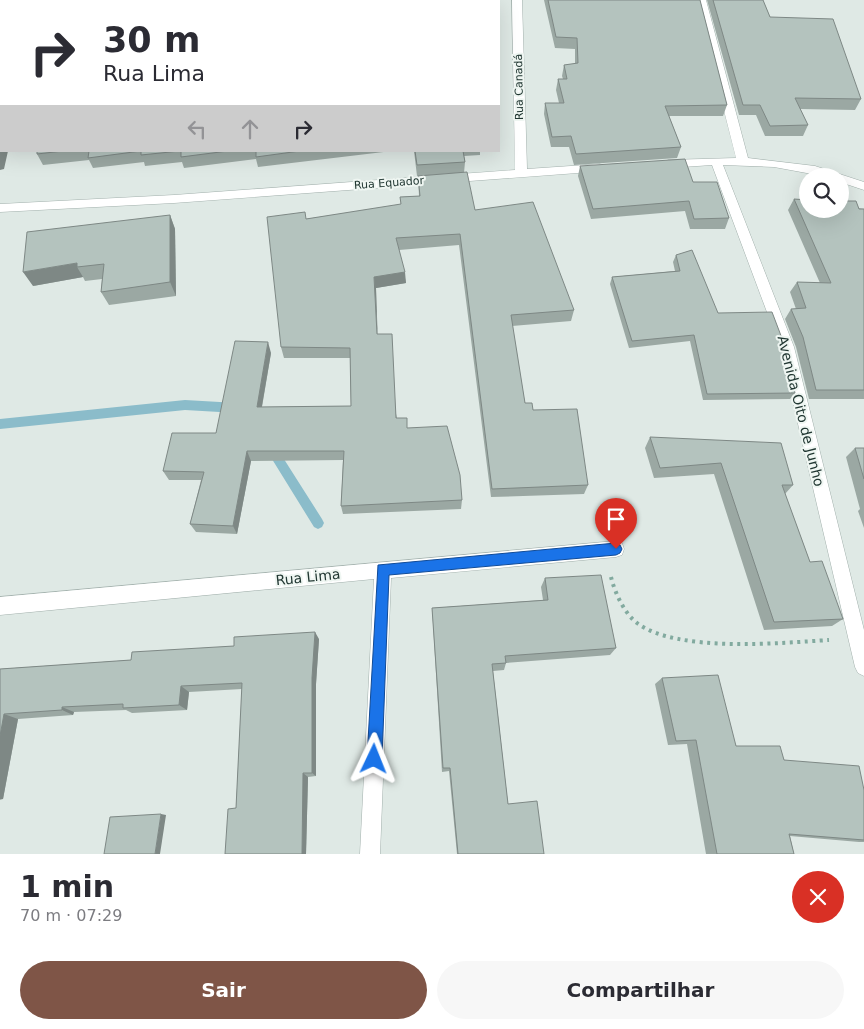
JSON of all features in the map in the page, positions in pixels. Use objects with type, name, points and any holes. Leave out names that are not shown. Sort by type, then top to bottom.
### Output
[{"type":"street","name":"Rua Canadá","points":[[517,0],[521,173]]},
{"type":"street","points":[[701,0],[743,162]]},
{"type":"street","points":[[657,165],[716,161],[773,162],[813,168]]},
{"type":"street","name":"Avenida Oito de Junho","points":[[716,161],[787,347],[864,667]]},
{"type":"street","name":"Rua Equador","points":[[0,208],[174,199],[608,168]]},
{"type":"street","points":[[849,181],[864,186]]},
{"type":"street","name":"Rua Lima","points":[[0,606],[382,569],[610,550]]},
{"type":"street","points":[[370,854],[382,569]]},
{"type":"path","points":[[610,550],[614,591],[637,624],[659,634],[699,641],[751,644],[857,640]]},
{"type":"building","points":[[548,0],[700,0],[727,105],[665,106],[681,147],[576,154],[571,136],[552,137],[545,103],[564,103],[558,79],[567,79],[564,65],[578,63],[577,38],[556,37]]},
{"type":"building","points":[[713,0],[763,0],[770,17],[833,19],[861,99],[795,98],[808,125],[770,126],[760,105],[743,105]]},
{"type":"building","points":[[37,152],[54,152],[37,154]]},
{"type":"building","points":[[89,152],[133,152],[88,158]]},
{"type":"building","points":[[141,152],[170,152],[141,155]]},
{"type":"building","points":[[181,152],[220,152],[181,157]]},
{"type":"building","points":[[256,152],[293,152],[256,157]]},
{"type":"building","points":[[415,152],[463,152],[465,162],[417,165]]},
{"type":"building","points":[[685,159],[693,182],[717,182],[729,218],[694,219],[689,201],[593,209],[580,166]]},
{"type":"building","points":[[467,172],[475,210],[533,202],[574,310],[511,315],[525,403],[532,403],[533,410],[577,409],[588,485],[492,489],[460,234],[396,238],[405,272],[374,277],[377,334],[392,334],[396,418],[407,418],[407,428],[447,426],[460,475],[462,500],[341,506],[344,451],[247,451],[233,526],[190,524],[204,472],[163,471],[172,433],[216,433],[235,341],[268,342],[257,407],[351,406],[350,348],[281,347],[267,217],[305,212],[306,219],[401,204],[400,197],[420,196],[418,176]]},
{"type":"building","points":[[794,199],[799,199],[799,210]]},
{"type":"building","points":[[849,201],[856,201],[859,209],[864,209],[864,390],[816,390],[803,337],[791,309],[806,308],[797,282],[831,283],[802,218],[849,218]]},
{"type":"building","points":[[170,215],[170,282],[101,292],[104,264],[77,267],[77,263],[23,272],[27,232]]},
{"type":"building","points":[[692,250],[718,313],[772,312],[783,341],[795,393],[707,394],[694,335],[632,341],[612,277],[680,271],[676,255]]},
{"type":"building","points":[[650,437],[781,443],[793,485],[782,485],[810,562],[822,561],[843,619],[774,622],[721,463],[660,468]]},
{"type":"building","points":[[855,448],[864,448],[864,479]]},
{"type":"building","points":[[601,575],[616,648],[505,656],[506,663],[492,664],[508,804],[537,801],[544,854],[458,854],[450,768],[443,768],[432,608],[548,600],[545,578]]},
{"type":"building","points":[[315,632],[312,678],[312,773],[303,773],[302,854],[225,854],[228,809],[236,808],[242,683],[181,686],[179,705],[123,708],[123,704],[62,707],[62,710],[4,714],[0,736],[0,669],[131,660],[132,652],[234,646],[234,637]]},
{"type":"building","points":[[718,675],[736,746],[780,746],[784,760],[859,766],[864,790],[864,840],[789,834],[794,854],[717,854],[696,740],[676,741],[662,678]]},
{"type":"building","points":[[161,814],[155,854],[104,854],[110,817]]},
{"type":"waterway","points":[[0,424],[185,405],[237,408]]},
{"type":"waterway","points":[[271,448],[318,523]]},
{"type":"route","points":[[374,759],[382,569],[616,549]]}]
